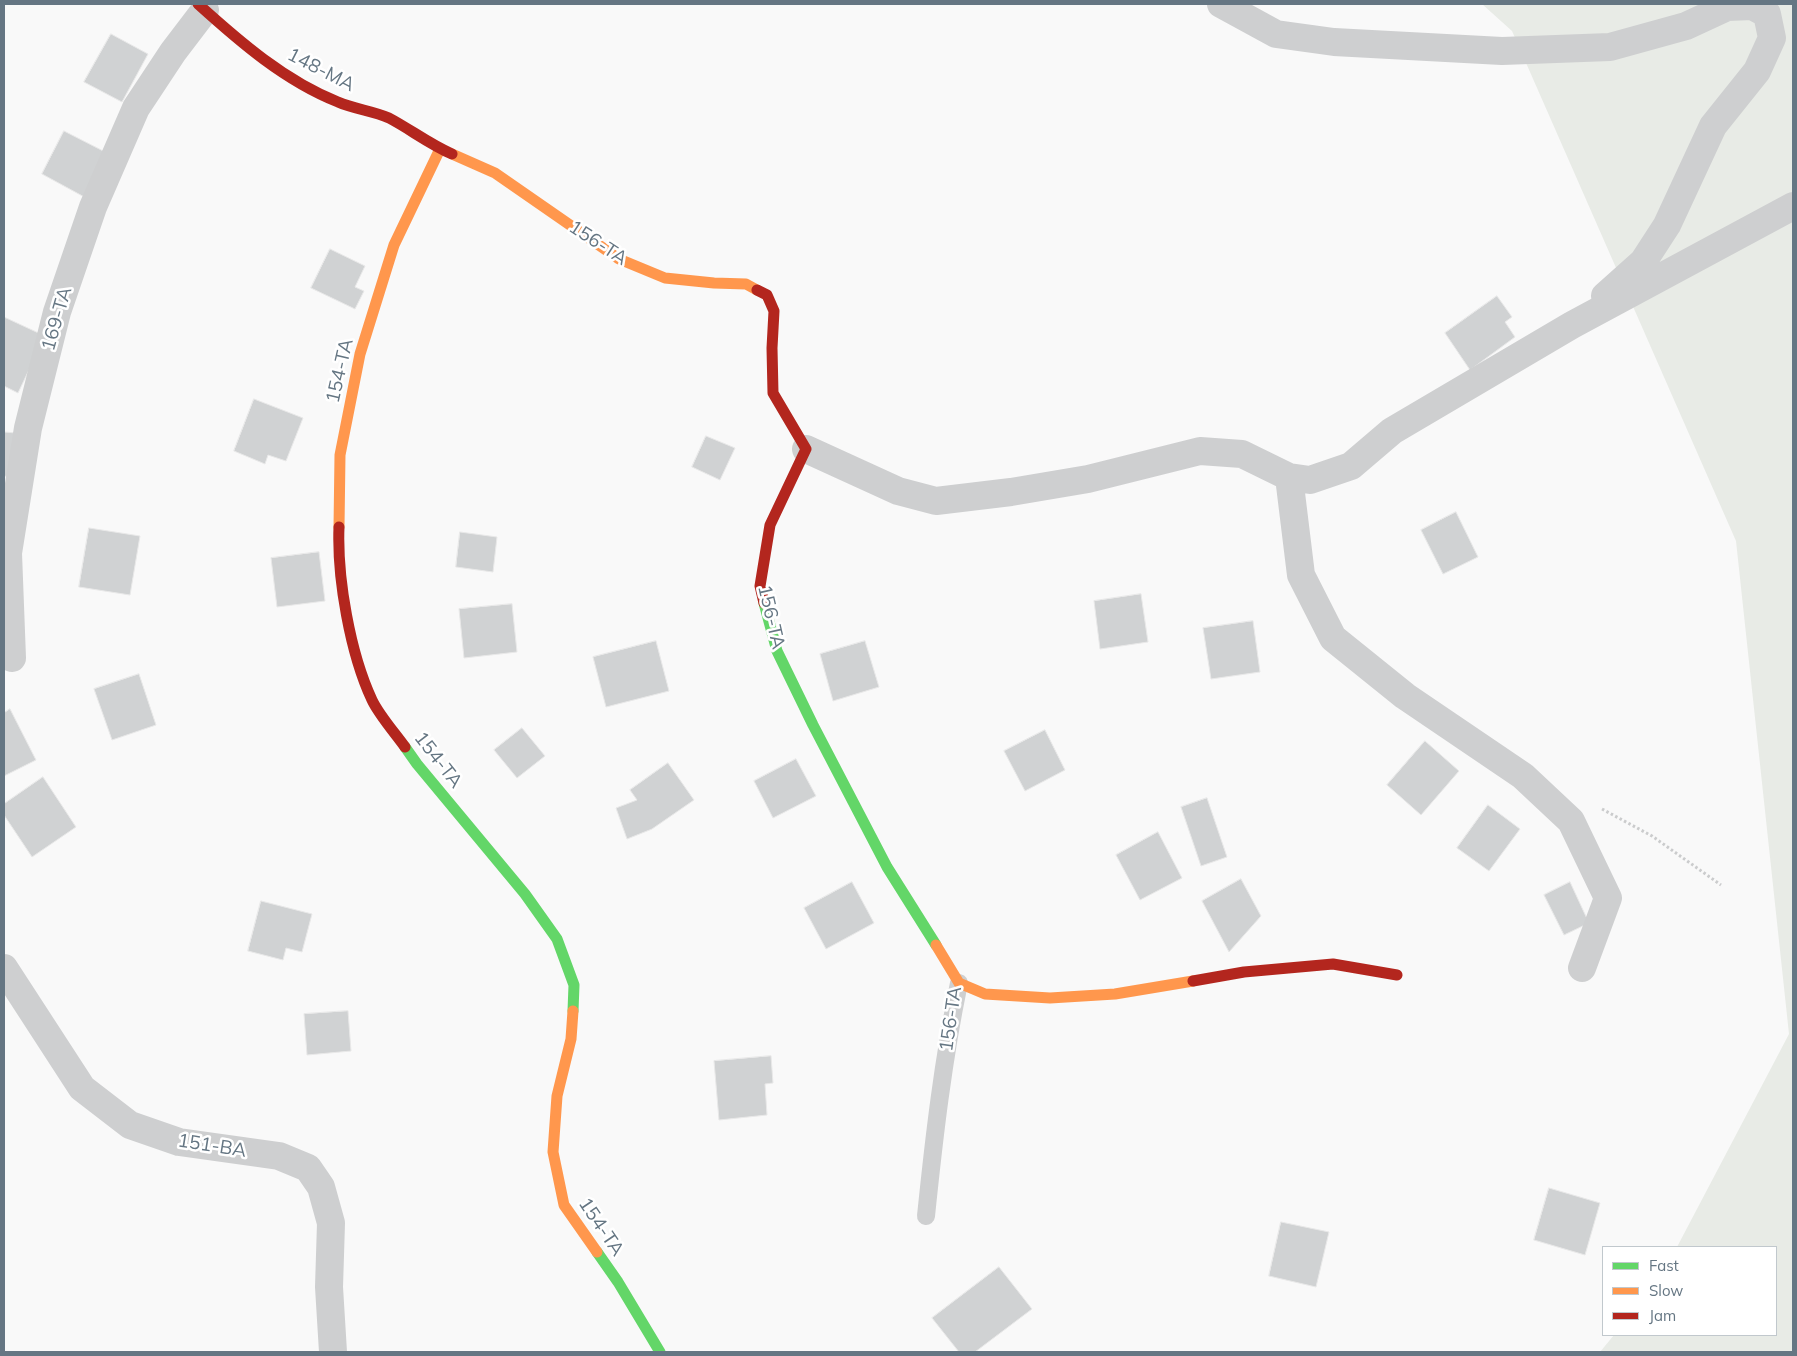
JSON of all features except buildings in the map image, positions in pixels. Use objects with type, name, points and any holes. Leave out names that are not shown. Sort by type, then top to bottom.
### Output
[{"type":"street","points":[[1221,4],[1276,34],[1334,42],[1502,51],[1610,47],[1686,26],[1728,7],[1752,6],[1767,14],[1772,38],[1757,71],[1713,126],[1667,225],[1643,262],[1572,325]]},
{"type":"street","name":"148-МА","points":[[202,7],[242,44],[298,82],[337,102],[388,118],[440,148]]},
{"type":"street","name":"169-TA","points":[[12,658],[8,553],[28,428],[57,312],[93,207],[136,108],[202,7]]},
{"type":"street","name":"156-ТА","points":[[440,148],[495,174],[619,259],[665,278],[746,284],[767,295],[774,312],[772,393],[806,449],[770,525],[760,586],[777,650],[813,725],[887,867],[959,983]]},
{"type":"street","name":"154-ТА","points":[[440,148],[394,246],[360,354],[340,455],[338,553],[352,642],[372,701],[417,764],[525,894],[557,939],[574,985],[571,1039],[557,1096],[553,1152],[564,1205],[618,1282],[660,1352]]},
{"type":"street","points":[[806,449],[898,491],[936,501],[1011,492],[1088,478],[1200,451],[1242,454],[1289,477],[1310,480],[1351,466],[1392,431],[1572,325],[1793,206]]},
{"type":"street","points":[[1289,477],[1301,575],[1334,638],[1405,696],[1523,776],[1571,821],[1608,898],[1582,968]]},
{"type":"street","points":[[959,983],[985,994],[1050,998],[1115,994],[1244,972],[1333,964],[1397,975]]},
{"type":"street","name":"151-ВА","points":[[4,968],[82,1088],[130,1125],[179,1142],[279,1156],[308,1168],[321,1188],[331,1223],[329,1287],[333,1352]]},
{"type":"lane","name":"156-ТА","points":[[926,1216],[935,1122],[959,983]]},
{"type":"path","points":[[1596,806],[1652,836],[1722,885]]},
{"type":"shaded area","points":[[1482,4],[1793,4],[1793,1352],[1600,1352],[1613,1336],[1777,1336],[1777,1246],[1678,1246],[1789,1034],[1736,541],[1512,31]]},
{"type":"traffic: fast","points":[[764,603],[777,651],[813,725],[887,867],[936,945]]},
{"type":"traffic: fast","points":[[405,747],[525,894],[557,939],[574,985],[573,1011]]},
{"type":"traffic: fast","points":[[597,1252],[618,1282],[660,1352]]},
{"type":"traffic: slow","points":[[339,527],[340,455],[360,354],[394,245],[440,149]]},
{"type":"traffic: slow","points":[[452,154],[495,173],[619,259],[665,278],[746,284],[757,290]]},
{"type":"traffic: slow","points":[[936,945],[959,983],[985,994],[1050,998],[1115,994],[1193,981]]},
{"type":"traffic: slow","points":[[573,1011],[571,1039],[557,1096],[553,1152],[564,1205],[597,1252]]},
{"type":"traffic: jam","points":[[198,4],[281,72],[318,93],[344,104],[389,118],[452,154]]},
{"type":"traffic: jam","points":[[757,290],[767,295],[774,311],[772,348],[773,393],[806,449],[770,525],[760,586],[764,603]]},
{"type":"traffic: jam","points":[[339,527],[340,569],[346,615],[357,660],[375,706],[405,747]]},
{"type":"traffic: jam","points":[[1193,981],[1244,972],[1333,964],[1397,975]]}]
